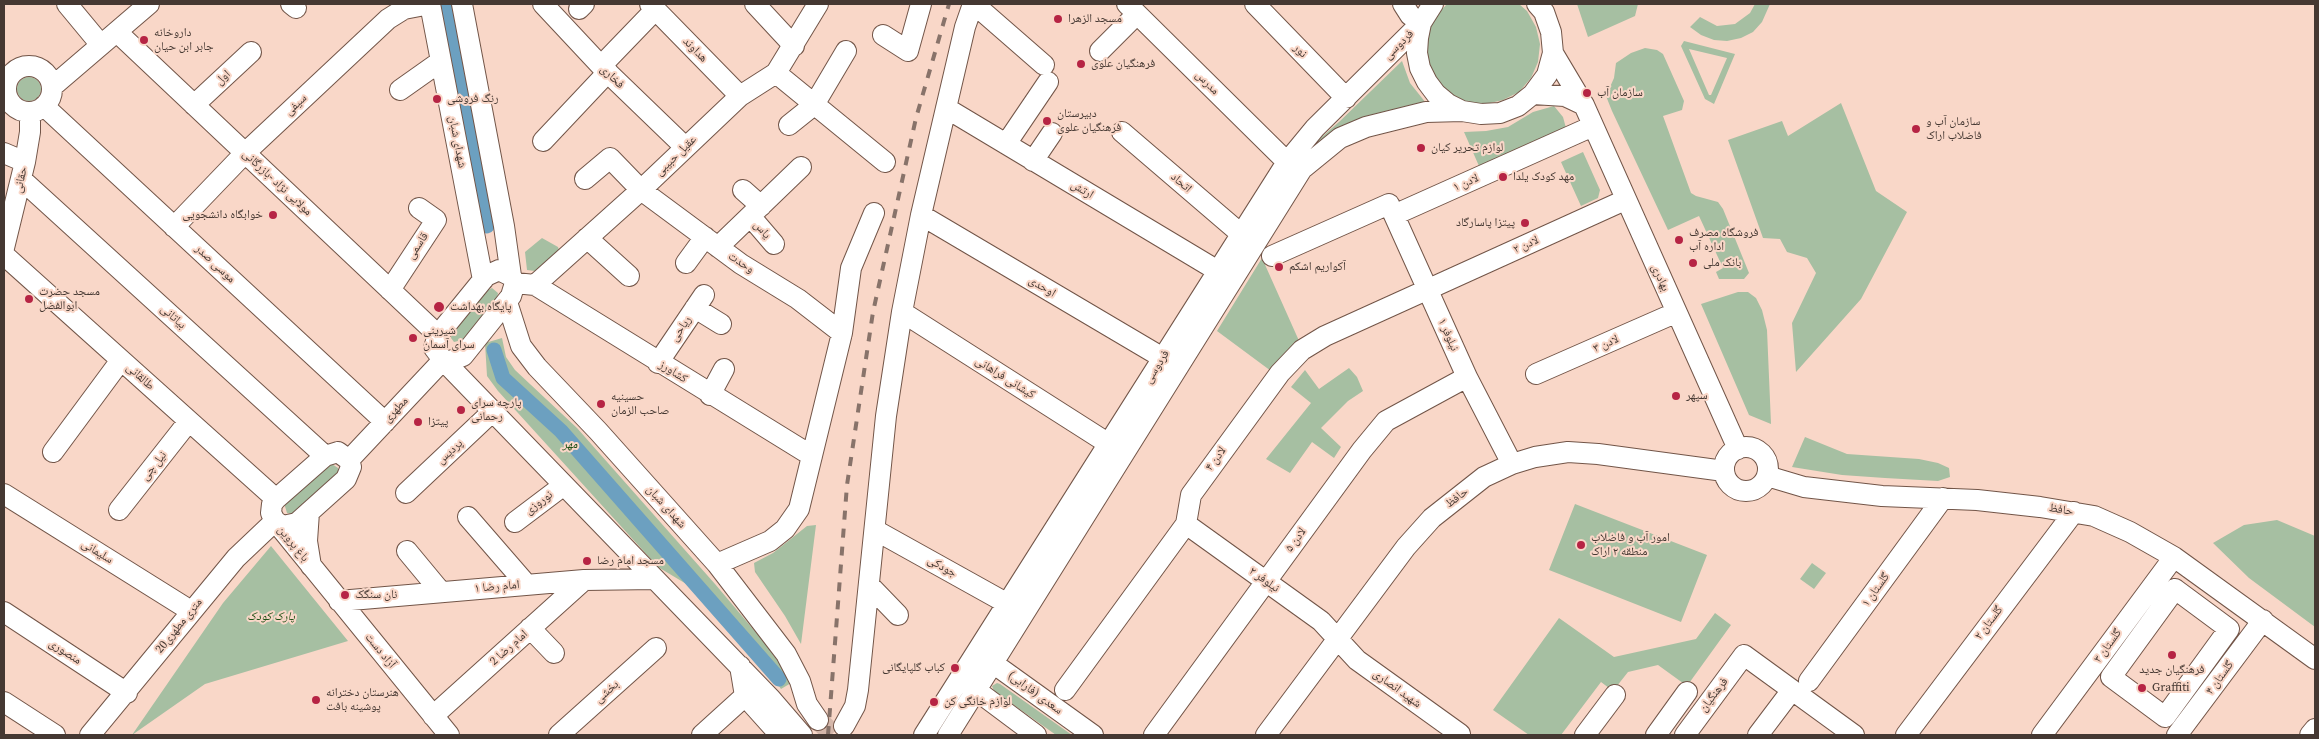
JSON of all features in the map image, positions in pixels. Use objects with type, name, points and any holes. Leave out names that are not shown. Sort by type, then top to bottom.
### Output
[{"type":"street","points":[[67,4],[101,45]]},
{"type":"street","name":"شهدای شبان","points":[[430,4],[483,280]]},
{"type":"street","name":"سیفی","points":[[174,226],[245,153],[388,18],[404,9],[430,4]]},
{"type":"street","points":[[443,360],[450,361],[463,356],[507,302],[514,290],[504,226],[462,4]]},
{"type":"street","name":"فخاری","points":[[542,4],[604,69],[685,147]]},
{"type":"street","points":[[755,4],[794,46]]},
{"type":"street","name":"عقیل حبیبی","points":[[535,285],[641,190],[740,96],[776,73],[818,4]]},
{"type":"street","points":[[884,35],[908,51],[921,4]]},
{"type":"street","points":[[844,726],[855,706],[858,690],[886,416],[902,312],[921,215],[946,108],[974,4],[1046,74],[1006,144]]},
{"type":"street","name":"نور","points":[[1255,4],[1346,98]]},
{"type":"street","points":[[1403,4],[1410,15],[1422,23]]},
{"type":"street","points":[[1433,4],[1422,23],[1418,38],[1417,53],[1420,68],[1436,94],[1448,104],[1462,111]]},
{"type":"street","points":[[1533,94],[1546,75],[1553,52],[1551,32],[1544,12],[1537,4]]},
{"type":"street","points":[[543,140],[604,69],[653,7]]},
{"type":"street","name":"هداوند","points":[[653,7],[740,96]]},
{"type":"street","points":[[52,87],[117,32],[137,8]]},
{"type":"street","points":[[1100,51],[1132,9]]},
{"type":"street","name":"مدرس","points":[[1132,9],[1287,162]]},
{"type":"street","name":"فردوسی","points":[[924,735],[1287,162],[1315,128],[1422,23]]},
{"type":"street","name":"مولایی نژاد -بازرگانی","points":[[117,32],[438,335]]},
{"type":"street","points":[[789,125],[814,105],[846,51]]},
{"type":"street","name":"اول","points":[[194,105],[251,52]]},
{"type":"street","name":"بهادری","points":[[1553,52],[1584,105],[1738,449]]},
{"type":"street","points":[[400,90],[441,61]]},
{"type":"street","points":[[25,66],[38,68],[48,75],[52,87],[50,97],[37,109],[17,108],[8,97],[7,74],[25,66]]},
{"type":"street","points":[[776,73],[885,162]]},
{"type":"street","points":[[1533,94],[1565,96],[1584,105]]},
{"type":"street","name":"فردوسی","points":[[948,735],[1302,170],[1340,138],[1366,127],[1426,112],[1500,113],[1518,106],[1533,94]]},
{"type":"street","name":"ارتش","points":[[946,108],[1218,271]]},
{"type":"street","name":"حقانی","points":[[4,248],[9,200],[23,170],[30,132],[37,109]]},
{"type":"street","name":"موسی صدر","points":[[37,109],[174,226],[385,422]]},
{"type":"street","name":"لادن ۱","points":[[1272,256],[1391,210],[1593,126]]},
{"type":"street","name":"اتحاد","points":[[1122,132],[1241,234]]},
{"type":"street","points":[[1033,161],[1052,133]]},
{"type":"street","name":"بیاتانی","points":[[4,153],[325,456]]},
{"type":"street","name":"وحدت","points":[[585,179],[610,158],[641,190],[712,242],[798,299],[842,333]]},
{"type":"street","points":[[686,263],[756,211],[801,168]]},
{"type":"street","name":"یاس","points":[[743,190],[774,244]]},
{"type":"street","name":"لادن ۲","points":[[1427,290],[1625,200]]},
{"type":"street","name":"قاسمی","points":[[390,290],[436,220],[419,208]]},
{"type":"street","name":"نیلوفر ۱","points":[[1391,210],[1467,377],[1512,464]]},
{"type":"street","points":[[717,564],[770,541],[785,529],[799,509],[842,333],[851,268],[874,213]]},
{"type":"street","name":"اوحدی","points":[[921,215],[1163,358]]},
{"type":"street","points":[[587,238],[629,276]]},
{"type":"street","name":"طالقانی","points":[[4,255],[276,499]]},
{"type":"street","points":[[535,285],[513,280],[499,270],[492,272],[483,280],[438,335],[434,348],[443,360],[740,666],[802,735]]},
{"type":"street","name":"کشاورز","points":[[535,285],[658,363],[812,456]]},
{"type":"street","name":"لادن ۴","points":[[1065,690],[1186,524],[1190,495],[1268,388],[1302,350],[1325,336],[1427,290]]},
{"type":"street","name":"شهدای شبان","points":[[507,302],[521,346],[537,367],[598,431],[717,564],[786,654],[800,681],[807,704],[818,720]]},
{"type":"street","name":"ریاحی","points":[[658,363],[699,302],[721,324]]},
{"type":"street","name":"کیشانی فراهانی","points":[[902,312],[1109,444]]},
{"type":"street","name":"لادن ۳","points":[[1536,374],[1676,313]]},
{"type":"street","points":[[53,452],[121,360]]},
{"type":"street","name":"مطهری","points":[[349,460],[443,360]]},
{"type":"street","points":[[710,395],[724,369]]},
{"type":"street","name":"لادن ۵","points":[[1154,735],[1362,450],[1386,421],[1467,377]]},
{"type":"street","name":"پردیس","points":[[406,492],[493,411]]},
{"type":"street","name":"نیل چی","points":[[119,510],[189,421]]},
{"type":"street","points":[[1751,448],[1761,452],[1767,462],[1767,476],[1760,486],[1747,491],[1734,488],[1726,478],[1724,471],[1728,458],[1738,449],[1751,448]]},
{"type":"street","points":[[331,452],[338,452],[349,460],[351,467],[346,480],[309,512],[291,526],[283,526],[275,521],[271,513],[272,504],[325,456],[331,452]]},
{"type":"street","name":"حافظ","points":[[1283,715],[1406,547],[1432,518],[1484,477],[1512,464],[1536,457],[1568,452],[1606,454],[1724,471]]},
{"type":"street","name":"حافظ","points":[[1767,476],[1804,487],[1882,496],[1943,498],[2074,512],[2094,516],[2130,532],[2174,557],[2315,659]]},
{"type":"street","name":"نوروزی","points":[[515,522],[564,485]]},
{"type":"street","name":"سلیمانی","points":[[4,494],[191,610]]},
{"type":"street","name":"گلستان ۱","points":[[1758,735],[1801,686],[1943,498]]},
{"type":"street","points":[[309,512],[307,541],[311,566]]},
{"type":"street","name":"گلستان ۲","points":[[1906,735],[2074,512]]},
{"type":"street","points":[[468,517],[528,585]]},
{"type":"street","name":"20متری مطهری","points":[[90,735],[127,693],[191,610],[236,558],[275,521]]},
{"type":"street","name":"باغ پروین","points":[[275,521],[311,566]]},
{"type":"street","name":"نیلوفر ۲","points":[[1186,524],[1321,622],[1339,639]]},
{"type":"street","name":"جودکی","points":[[875,530],[1008,604]]},
{"type":"street","points":[[406,551],[441,592]]},
{"type":"street","name":"گلستان ۳","points":[[2042,735],[2174,557]]},
{"type":"street","name":"آزاد دست","points":[[311,566],[449,735]]},
{"type":"street","name":"امام رضا ۱","points":[[339,601],[584,580],[655,579]]},
{"type":"street","name":"امام رضا 2","points":[[434,716],[584,580]]},
{"type":"street","points":[[2157,580],[2166,601]]},
{"type":"street","points":[[869,585],[898,615]]},
{"type":"street","points":[[2175,589],[2229,629],[2165,716],[2111,677],[2166,601],[2175,589]]},
{"type":"street","name":"منصوری","points":[[4,612],[127,693]]},
{"type":"street","name":"گلستان ۴","points":[[2177,735],[2263,620]]},
{"type":"street","points":[[530,628],[554,653]]},
{"type":"street","name":"شهید انصاری","points":[[1339,639],[1358,660],[1460,734]]},
{"type":"street","name":"بخشی","points":[[559,735],[656,648]]},
{"type":"street","name":"سعدی (فارابی)","points":[[977,652],[1093,735]]},
{"type":"street","name":"فرهنگیان","points":[[1683,735],[1744,655],[1801,686]]},
{"type":"street","points":[[740,666],[745,696],[780,735]]},
{"type":"street","points":[[960,678],[1036,735]]},
{"type":"street","points":[[1801,686],[1844,732]]},
{"type":"street","points":[[1683,735],[1660,729],[1687,692]]},
{"type":"street","points":[[1585,735],[1615,695]]},
{"type":"street","points":[[702,735],[745,696]]},
{"type":"street","points":[[4,702],[55,735]]},
{"type":"street","points":[[1266,735],[1283,715]]},
{"type":"street","points":[[1270,735],[1283,715]]},
{"type":"street","points":[[2310,735],[2315,729]]},
{"type":"green space","points":[[1447,4],[1519,4],[1527,11],[1536,27],[1540,44],[1538,62],[1531,78],[1519,92],[1503,100],[1486,104],[1468,102],[1452,95],[1439,83],[1430,68],[1426,51],[1428,33],[1435,17]]},
{"type":"green space","points":[[1577,4],[1638,4],[1635,16],[1588,37]]},
{"type":"green space","points":[[1755,4],[1770,4],[1762,22],[1753,32],[1741,38],[1727,41],[1714,40],[1701,35],[1690,27],[1700,17],[1717,26],[1735,24],[1750,13]]},
{"type":"green space","points":[[1684,41],[1735,54],[1714,104],[1705,99],[1681,46]],"holes":[[[1689,49],[1727,58],[1711,95],[1709,95]]]},
{"type":"green space","points":[[1645,48],[1657,50],[1663,54],[1684,101],[1682,110],[1663,116],[1691,193],[1718,202],[1723,209],[1749,273],[1744,279],[1719,279],[1716,272],[1723,268],[1699,216],[1668,230],[1612,111],[1606,96],[1614,78],[1616,63],[1631,53]]},
{"type":"green space","points":[[1402,61],[1410,83],[1426,103],[1335,134],[1299,157],[1340,121]]},
{"type":"green space","points":[[29,77],[34,78],[40,84],[40,94],[34,100],[29,101],[24,100],[18,94],[17,89],[18,84],[24,78]]},
{"type":"green space","points":[[1841,103],[1876,191],[1907,212],[1861,299],[1796,372],[1792,323],[1816,273],[1807,258],[1787,252],[1780,239],[1763,238],[1728,140],[1782,121],[1788,136]]},
{"type":"green space","points":[[1554,106],[1563,117],[1566,128],[1479,166],[1464,132],[1508,127],[1533,112]]},
{"type":"green space","points":[[1583,152],[1600,190],[1598,198],[1581,206],[1561,162]]},
{"type":"green space","points":[[542,238],[558,247],[561,256],[543,272],[527,270],[525,252]]},
{"type":"green space","points":[[1262,258],[1300,343],[1271,371],[1217,331]]},
{"type":"green space","points":[[492,288],[498,293],[497,299],[462,340],[454,342],[451,338],[452,332],[486,291]]},
{"type":"green space","points":[[1738,292],[1748,292],[1756,298],[1762,310],[1767,330],[1771,424],[1749,415],[1701,304]]},
{"type":"green space","name":"مهر","points":[[502,338],[506,357],[515,370],[577,428],[715,584],[764,642],[791,683],[781,689],[688,585],[658,567],[498,391],[487,376],[485,343]]},
{"type":"green space","points":[[1349,368],[1357,377],[1363,391],[1348,401],[1321,428],[1341,447],[1334,458],[1312,442],[1290,473],[1266,459],[1311,403],[1291,387],[1305,370],[1319,389]]},
{"type":"green space","points":[[1805,437],[1847,454],[1919,459],[1938,463],[1949,468],[1950,477],[1938,481],[1885,478],[1842,475],[1792,467]]},
{"type":"green space","points":[[332,464],[338,468],[338,476],[294,514],[287,513],[284,503],[325,466]]},
{"type":"green space","points":[[1575,504],[1707,555],[1681,622],[1549,570]]},
{"type":"green space","points":[[2277,520],[2315,536],[2315,627],[2249,578],[2213,543],[2244,525]]},
{"type":"green space","points":[[816,525],[801,644],[785,616],[755,572],[754,563],[773,553],[807,526]]},
{"type":"green space","name":"پارک کودک","points":[[271,546],[348,641],[205,684],[132,735],[223,603]]},
{"type":"green space","points":[[1812,563],[1826,573],[1814,589],[1800,579]]},
{"type":"green space","points":[[1715,613],[1731,625],[1687,686],[1658,665],[1628,672],[1613,691],[1601,682],[1561,735],[1529,735],[1493,710],[1559,618],[1614,657],[1696,639]]},
{"type":"green space","points":[[997,683],[1072,735],[1056,735],[994,691],[992,686]]},
{"type":"waterway","points":[[444,4],[487,226]]},
{"type":"waterway","points":[[494,350],[503,378],[561,431],[779,679]]},
{"type":"tunnel","points":[[818,720],[834,735]]},
{"type":"railway","points":[[828,735],[847,485],[873,312],[916,118],[949,4]]},
{"type":"place","name":"مسجد الزهرا","points":[[1058,19]]},
{"type":"place","name":"داروخانه جابر ابن حیان","points":[[144,40]]},
{"type":"place","name":"فرهنگیان علوی","points":[[1081,64]]},
{"type":"place","name":"سازمان آب","points":[[1587,93]]},
{"type":"place","name":"رنگ فروشی","points":[[437,99]]},
{"type":"place","name":"دبیرستان فرهنگیان علوی","points":[[1047,121]]},
{"type":"place","name":"سازمان آب و فاضلاب اراک","points":[[1916,129]]},
{"type":"place","name":"لوازم تحریر کیان","points":[[1421,148]]},
{"type":"place","name":"مهد کودک یلدا","points":[[1503,177]]},
{"type":"place","name":"خوابگاه دانشجویی","points":[[273,215]]},
{"type":"place","name":"پیتزا پاسارگاد","points":[[1525,223]]},
{"type":"place","name":"فروشگاه مصرف اداره آب","points":[[1679,240]]},
{"type":"place","name":"بانک ملی","points":[[1693,263]]},
{"type":"place","name":"آکواریم اشکم","points":[[1279,267]]},
{"type":"place","name":"مسجد حضرت ابوالفضل","points":[[29,299]]},
{"type":"place","name":"پایگاه بهداشت","points":[[439,307]]},
{"type":"place","name":"شیرینی سرای آسمان","points":[[413,338]]},
{"type":"place","name":"سپهر","points":[[1676,396]]},
{"type":"place","name":"حسینیه صاحب الزمان","points":[[601,404]]},
{"type":"place","name":"پارچه سرای رحمانی","points":[[461,410]]},
{"type":"place","name":"پیتزا","points":[[418,422]]},
{"type":"place","name":"امور آب و فاضلاب منطقه ۲ اراک","points":[[1581,545]]},
{"type":"place","name":"مسجد امام رضا","points":[[587,561]]},
{"type":"place","name":"نان سنگک","points":[[345,595]]},
{"type":"place","name":"فرهنگیان جدید","points":[[2172,655]]},
{"type":"place","name":"کباب گلپایگانی","points":[[955,668]]},
{"type":"place","name":"Graffiti","points":[[2142,688]]},
{"type":"place","name":"هنرستان دخترانه پوشینه بافت","points":[[316,700]]},
{"type":"place","name":"لوازم خانگی کن","points":[[934,702]]}]
